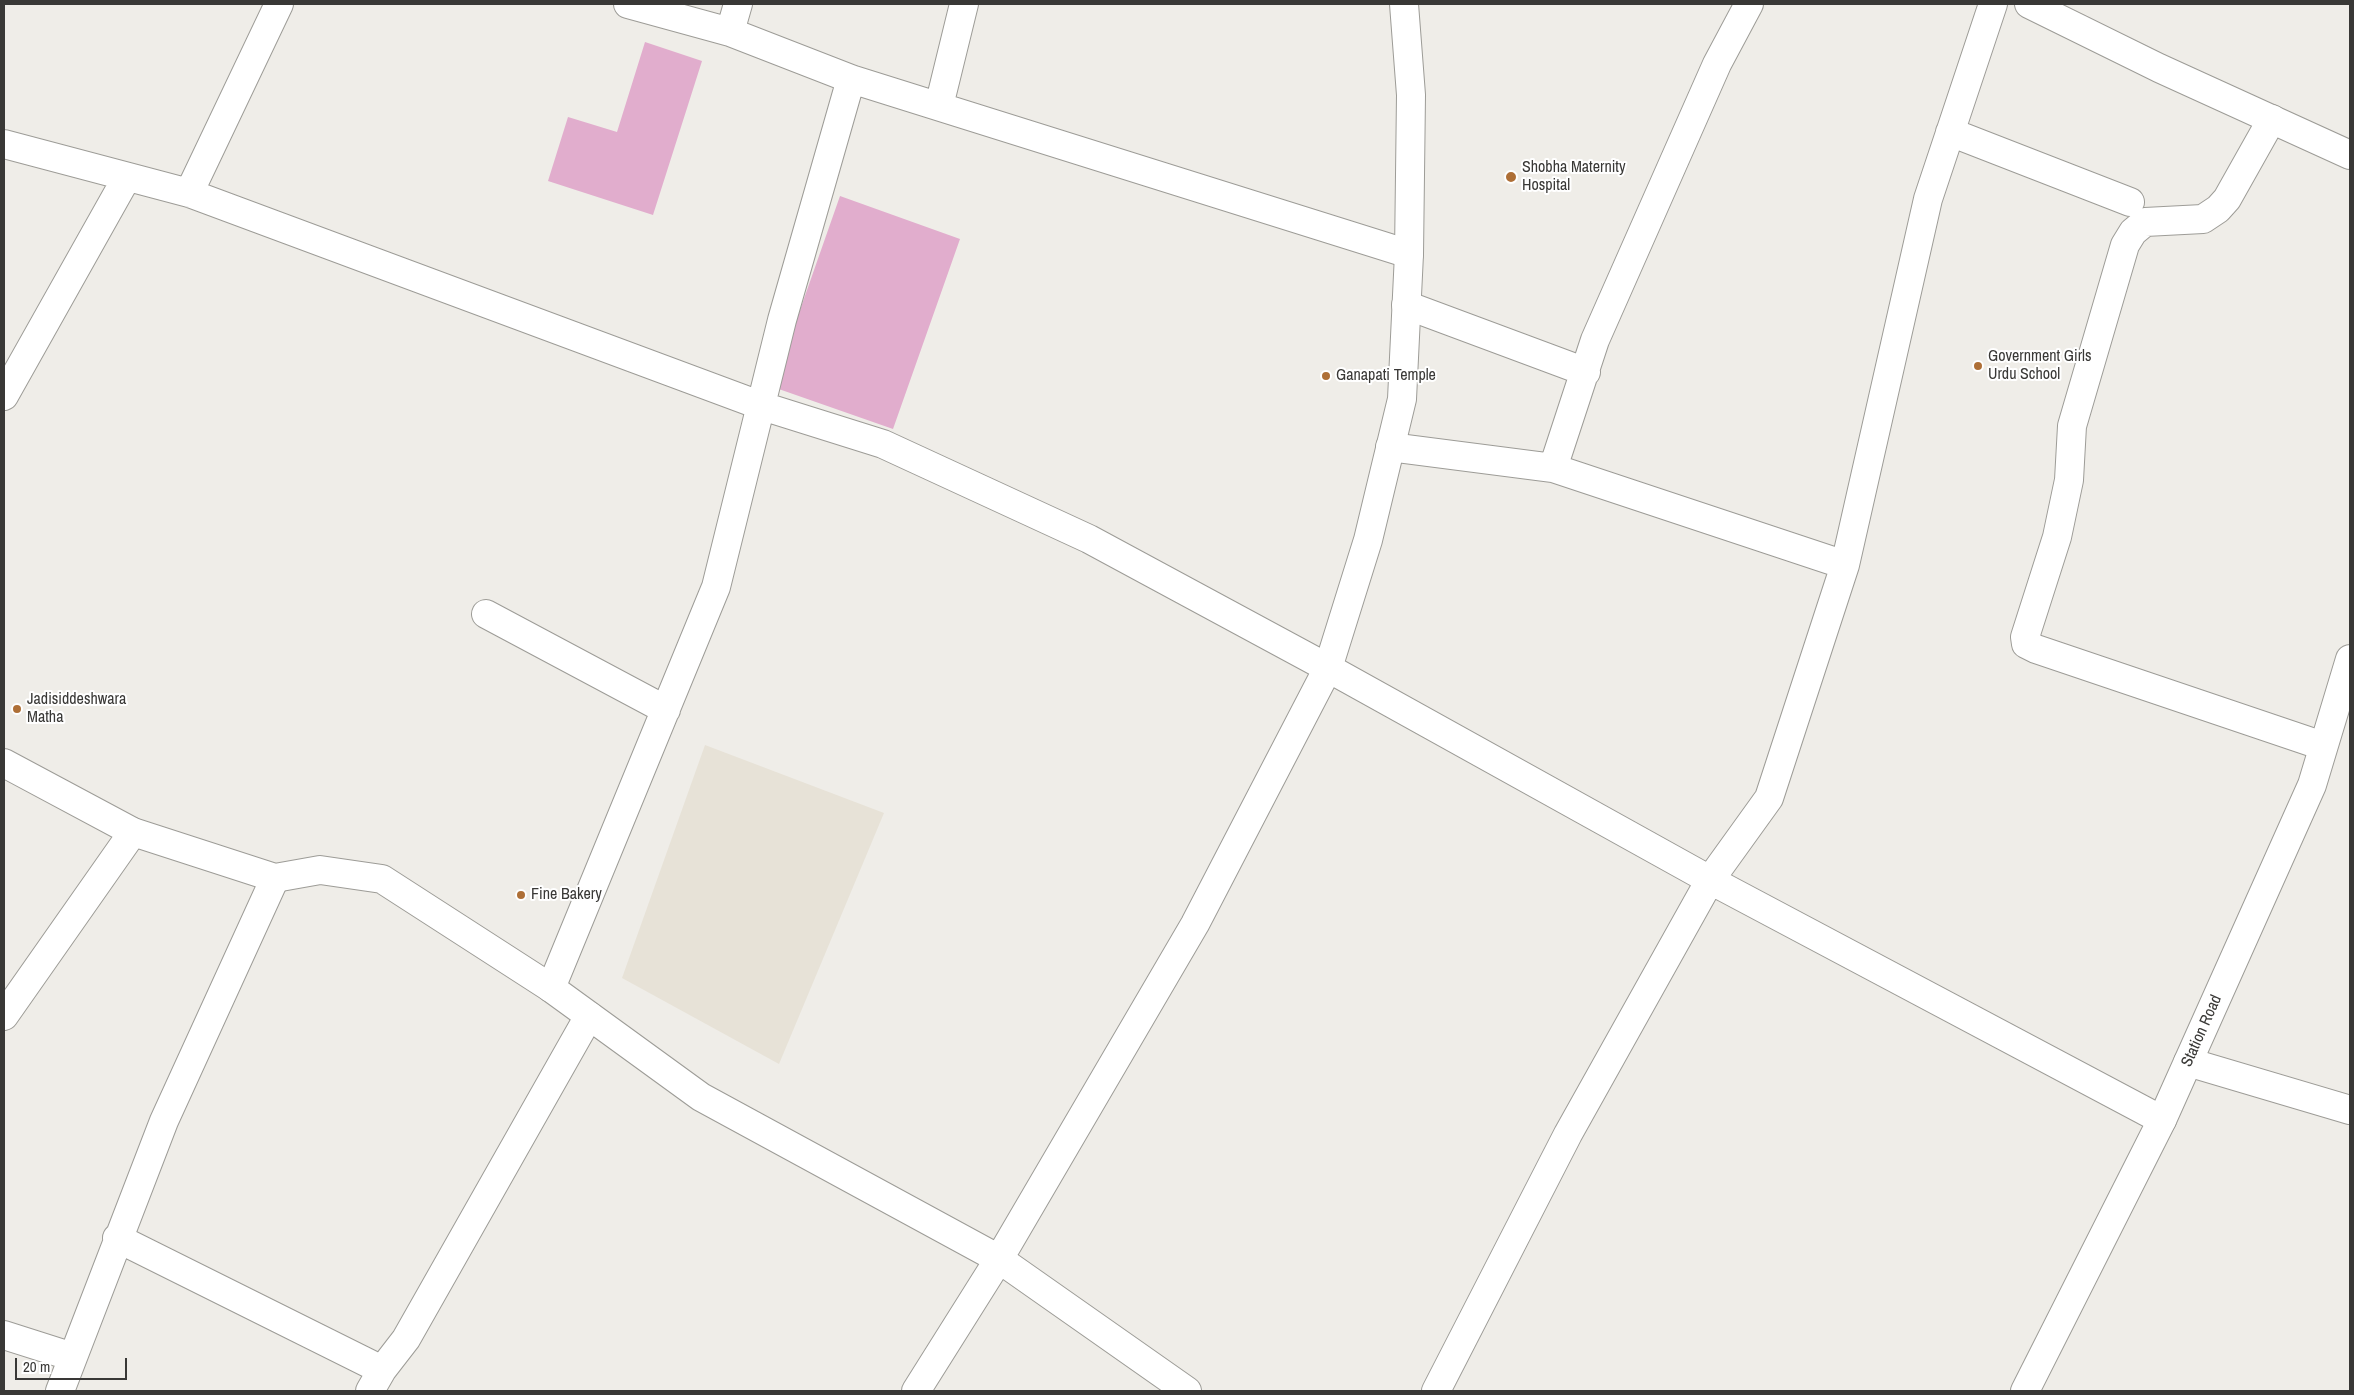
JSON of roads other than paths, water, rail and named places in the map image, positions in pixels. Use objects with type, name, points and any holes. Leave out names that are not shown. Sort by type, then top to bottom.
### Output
[{"type":"street","points":[[189,193],[279,4]]},
{"type":"street","points":[[628,4],[730,32],[851,79],[1409,254]]},
{"type":"street","points":[[730,32],[738,4]]},
{"type":"street","points":[[939,106],[964,4]]},
{"type":"street","points":[[916,1391],[999,1259],[1195,924],[1328,668],[1368,540],[1402,398],[1409,254],[1411,95],[1404,4]]},
{"type":"street","points":[[1553,468],[1595,340],[1713,72],[1749,4]]},
{"type":"street","points":[[1436,1391],[1568,1134],[1710,880],[1769,798],[1845,565],[1928,199],[1993,4]]},
{"type":"street","points":[[2029,4],[2159,68],[2350,155]]},
{"type":"street","points":[[551,988],[716,587],[782,320],[851,79]]},
{"type":"street","points":[[2272,119],[2227,199],[2218,209],[2203,219],[2145,222],[2133,232],[2125,245],[2072,426],[2069,480],[2057,537],[2025,637],[2026,644],[2036,649],[2323,746]]},
{"type":"street","points":[[1950,132],[2130,202]]},
{"type":"street","points":[[4,144],[189,193],[762,406],[883,444],[1089,539],[1328,668],[1710,880],[2162,1120]]},
{"type":"street","points":[[4,396],[127,177]]},
{"type":"street","points":[[1406,305],[1586,372]]},
{"type":"street","points":[[1390,447],[1553,468],[1845,565]]},
{"type":"street","points":[[486,614],[666,710]]},
{"type":"street","name":"Station Road","points":[[2025,1391],[2162,1120],[2312,785],[2350,659]]},
{"type":"street","points":[[4,763],[133,832],[275,878],[320,870],[382,879],[551,988],[701,1097],[999,1259],[1187,1391]]},
{"type":"street","points":[[4,1016],[133,832]]},
{"type":"street","points":[[60,1391],[117,1238],[164,1122],[275,878]]},
{"type":"street","points":[[117,1238],[376,1381],[406,1339],[589,1016]]},
{"type":"street","points":[[2188,1062],[2350,1110]]},
{"type":"street","points":[[4,1335],[73,1357]]},
{"type":"place","name":"Shobha Maternity Hospital","points":[[1511,177]]},
{"type":"place","name":"Government Girls Urdu School","points":[[1978,366]]},
{"type":"place","name":"Ganapati Temple","points":[[1326,376]]},
{"type":"place","name":"Jadisiddeshwara Matha","points":[[17,709]]},
{"type":"place","name":"Fine Bakery","points":[[521,895]]}]
